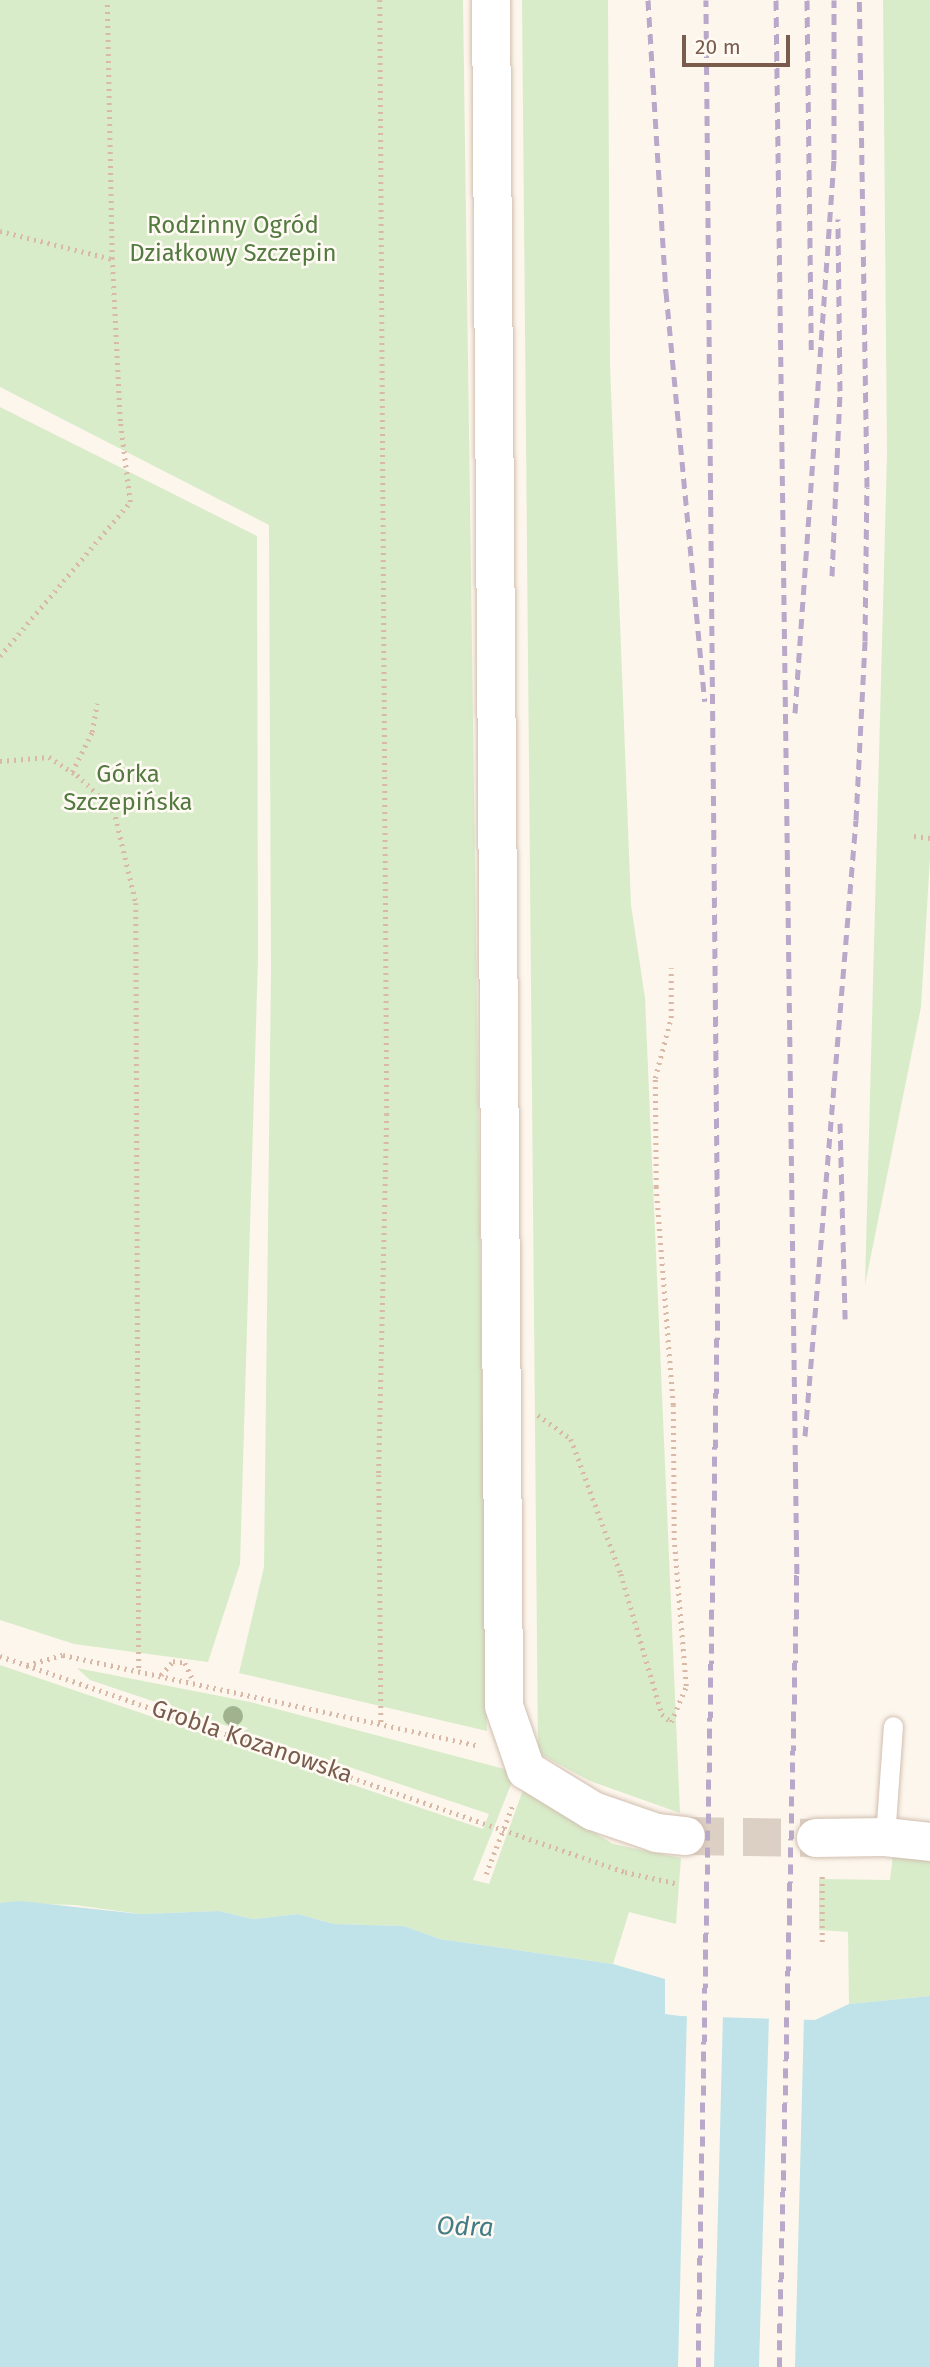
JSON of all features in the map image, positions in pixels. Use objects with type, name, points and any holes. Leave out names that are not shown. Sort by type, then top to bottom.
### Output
[{"type":"street","points":[[491,0],[504,1706],[526,1770],[593,1811],[657,1833],[686,1836]]},
{"type":"street","points":[[816,1838],[885,1837],[930,1842]]},
{"type":"lane","points":[[885,1837],[893,1727]]},
{"type":"path","points":[[0,656],[130,502],[120,421],[112,260],[107,0]]},
{"type":"path","points":[[380,0],[387,1100],[379,1475],[381,1726]]},
{"type":"path","points":[[0,231],[112,260]]},
{"type":"path","points":[[72,772],[92,732],[97,703]]},
{"type":"path","points":[[0,761],[49,757],[72,772],[114,810],[136,903],[139,1670]]},
{"type":"path","points":[[914,836],[930,838]]},
{"type":"path","points":[[502,1400],[530,1410],[571,1438],[621,1574],[662,1714],[671,1722],[686,1686],[674,1540],[673,1405],[656,1187],[656,1078],[671,1017],[671,968]]},
{"type":"path","points":[[27,1665],[63,1655],[520,1754]]},
{"type":"path","name":"Grobla Kozanowska","points":[[0,1656],[625,1872],[675,1883]]},
{"type":"path","points":[[161,1675],[173,1661],[185,1663],[194,1682]]},
{"type":"path","points":[[486,1874],[504,1830]]},
{"type":"path","points":[[822,1877],[822,1942]]},
{"type":"green space","name":"Rodzinny Ogród Działkowy Szczepin","points":[[0,0],[463,0],[487,1731],[239,1673],[264,1567],[271,969],[269,525],[0,387]]},
{"type":"green space","points":[[522,0],[608,0],[610,365],[631,905],[645,998],[680,1813],[590,1781],[538,1753]]},
{"type":"green space","points":[[883,0],[930,0],[930,858],[921,1007],[865,1285],[887,454]]},
{"type":"green space","name":"Górka Szczepińska","points":[[0,407],[257,536],[258,958],[240,1564],[208,1662],[74,1644],[0,1620]]},
{"type":"green space","points":[[0,1665],[483,1829],[489,1814],[90,1680],[77,1668],[250,1702],[516,1772],[473,1880],[489,1884],[523,1790],[613,1844],[681,1858],[676,1924],[629,1912],[613,1964],[440,1939],[404,1926],[334,1924],[298,1914],[253,1919],[219,1911],[140,1914],[75,1905],[0,1903]]},
{"type":"green space","points":[[930,1852],[930,1996],[849,2004],[848,1932],[819,1930],[819,1879],[890,1880],[893,1854]]},
{"type":"water","name":"Odra","points":[[20,1901],[140,1914],[219,1911],[253,1919],[298,1914],[334,1924],[404,1926],[440,1939],[613,1964],[665,1979],[665,2014],[680,2016],[815,2020],[849,2004],[930,1996],[930,2367],[0,2367],[0,1903]]},
{"type":"pier","points":[[687,2012],[723,2014],[714,2367],[678,2367]]},
{"type":"pier","points":[[769,2015],[804,2017],[795,2367],[759,2367]]},
{"type":"tunnel","points":[[686,1836],[816,1838]]},
{"type":"railway","points":[[648,0],[666,292],[705,701]]},
{"type":"railway","points":[[698,2367],[718,1281],[706,0]]},
{"type":"railway","points":[[776,0],[797,1575],[779,2367]]},
{"type":"railway","points":[[807,0],[811,350]]},
{"type":"railway","points":[[795,713],[834,160],[834,0]]},
{"type":"railway","points":[[805,1436],[856,820],[865,641],[867,487],[859,0]]},
{"type":"railway","points":[[832,576],[840,391],[838,219]]},
{"type":"railway","points":[[840,1123],[845,1319]]}]
